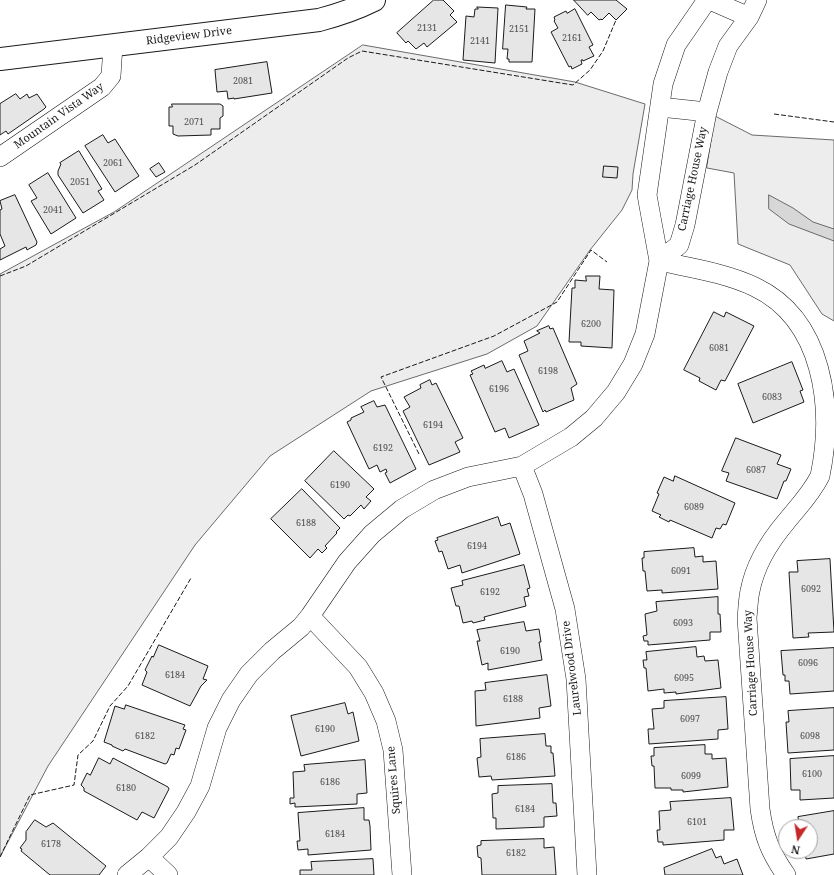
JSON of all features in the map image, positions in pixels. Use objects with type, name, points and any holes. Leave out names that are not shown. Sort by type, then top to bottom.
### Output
[{"type":"street","name":"Ridgeview Drive","points":[[0,60],[318,20],[341,14],[374,0]]},
{"type":"street","points":[[127,875],[149,857],[169,837],[186,812],[200,786],[217,728],[231,700],[249,674],[272,651],[301,627],[347,562],[372,534],[402,509],[434,490],[468,477],[522,466],[571,437],[594,418],[616,392],[633,364],[644,334],[659,261],[647,195],[663,84],[676,45],[708,0],[749,17]]},
{"type":"street","name":"Carriage House Way","points":[[659,261],[679,245],[685,225],[707,112],[718,72],[728,46],[749,17],[757,0]]},
{"type":"street","name":"Mountain Vista Way","points":[[0,157],[102,87],[111,76],[113,45]]},
{"type":"street","name":"Carriage House Way","points":[[660,107],[707,112]]},
{"type":"street","name":"Carriage House Way","points":[[659,261],[728,277],[755,287],[780,303],[800,322],[815,343],[826,366],[833,393],[834,422],[830,449],[820,476],[805,500],[770,542],[758,564],[750,590],[747,618],[761,815],[763,828],[771,853],[786,875]]},
{"type":"street","name":"Laurelwood Drive","points":[[522,466],[533,494],[565,609],[576,679],[587,875]]},
{"type":"street","name":"Squires Lane","points":[[310,616],[358,668],[374,693],[386,721],[393,750],[402,875]]},
{"type":"street","points":[[149,857],[168,875]]},
{"type":"shaded area","points":[[363,45],[575,82],[645,104],[633,174],[632,190],[622,210],[590,250],[537,326],[487,354],[371,391],[270,456],[195,545],[48,766],[0,857],[0,274],[114,212]]},
{"type":"shaded area","points":[[715,116],[752,135],[834,140],[834,321],[822,314],[790,265],[738,244],[734,173],[707,168]]},
{"type":"shaded area","points":[[769,195],[793,208],[813,222],[834,229],[834,241],[789,224],[769,209]]},
{"type":"building","points":[[434,0],[443,0],[454,11],[450,15],[457,22],[427,47],[424,43],[416,49],[408,41],[406,43],[397,33]]},
{"type":"building","points":[[574,0],[616,0],[627,9],[616,20],[609,13],[602,20],[599,20],[591,12],[588,15]]},
{"type":"building","points":[[506,5],[527,7],[526,9],[535,9],[532,62],[509,62],[509,59],[507,59],[508,49],[503,49]]},
{"type":"building","points":[[477,7],[498,8],[495,63],[463,60],[466,16],[474,17],[475,9],[478,9]]},
{"type":"building","points":[[575,9],[593,45],[589,47],[594,56],[583,61],[581,60],[582,64],[572,69],[571,66],[569,67],[551,32],[558,28],[554,21],[554,17],[566,11],[567,13]]},
{"type":"building","points":[[267,62],[272,93],[228,99],[227,91],[217,92],[215,70]]},
{"type":"building","points":[[16,94],[20,99],[27,94],[29,98],[37,94],[46,107],[8,134],[6,131],[0,135],[0,104]]},
{"type":"building","points":[[172,104],[220,104],[223,106],[223,116],[220,118],[220,129],[211,129],[211,135],[178,136],[173,134],[173,126],[169,126],[169,107],[172,107]]},
{"type":"building","points":[[103,135],[108,143],[115,139],[139,176],[115,192],[85,146]]},
{"type":"building","points":[[79,151],[102,189],[98,191],[104,200],[83,213],[58,175],[60,163]]},
{"type":"building","points":[[159,163],[165,172],[156,177],[150,169]]},
{"type":"building","points":[[604,166],[618,167],[617,178],[603,177]]},
{"type":"building","points":[[48,173],[76,218],[51,234],[31,201],[37,198],[29,185]]},
{"type":"building","points":[[15,195],[37,242],[36,245],[27,250],[26,247],[0,260],[0,249],[5,246],[0,234],[0,210],[2,209],[0,201]]},
{"type":"building","points":[[586,276],[600,276],[599,289],[614,290],[612,348],[581,346],[581,342],[569,342],[572,288],[575,288],[575,280],[586,281]]},
{"type":"building","points":[[714,312],[724,317],[726,312],[754,326],[725,381],[721,380],[716,390],[699,381],[700,378],[684,370]]},
{"type":"building","points":[[549,326],[550,329],[553,328],[577,384],[571,388],[574,400],[543,412],[519,355],[528,351],[524,341],[540,333],[537,331]]},
{"type":"building","points":[[502,361],[507,372],[514,369],[539,425],[509,438],[505,428],[495,432],[470,375],[473,374],[471,371],[484,365],[485,368]]},
{"type":"building","points":[[792,362],[803,390],[800,391],[804,402],[753,423],[738,384]]},
{"type":"building","points":[[430,380],[432,385],[436,383],[463,438],[455,442],[460,452],[429,465],[403,411],[410,407],[404,397],[421,388],[420,385]]},
{"type":"building","points":[[374,401],[377,407],[385,405],[416,469],[390,483],[385,473],[387,472],[386,469],[380,472],[377,465],[369,469],[347,422],[351,420],[351,418],[364,412],[361,407]]},
{"type":"building","points":[[736,438],[781,455],[777,464],[791,469],[786,481],[784,481],[777,499],[726,481],[729,473],[722,471]]},
{"type":"building","points":[[334,451],[374,489],[366,497],[371,501],[364,509],[361,505],[350,516],[348,515],[344,519],[305,481]]},
{"type":"building","points":[[675,476],[735,503],[726,525],[723,524],[720,529],[716,528],[712,538],[670,520],[669,522],[659,517],[661,515],[652,511],[659,494],[657,493],[664,477],[673,481]]},
{"type":"building","points":[[302,489],[340,528],[325,546],[327,548],[322,553],[318,549],[310,558],[271,519]]},
{"type":"building","points":[[498,517],[501,526],[510,523],[520,554],[462,573],[460,565],[448,569],[442,551],[439,552],[435,541],[438,540],[437,538]]},
{"type":"building","points":[[694,548],[695,557],[703,556],[703,562],[716,561],[718,589],[662,593],[662,590],[647,591],[642,558],[644,558],[644,552]]},
{"type":"building","points":[[830,559],[834,632],[808,633],[809,637],[793,638],[789,572],[798,572],[797,561]]},
{"type":"building","points":[[524,565],[530,588],[527,589],[529,596],[524,597],[526,606],[484,617],[485,620],[473,623],[472,621],[463,623],[459,606],[456,606],[451,588],[463,585],[462,581]]},
{"type":"building","points":[[718,597],[718,614],[720,614],[721,632],[710,632],[710,640],[648,645],[648,641],[644,641],[643,636],[647,635],[645,614],[657,611],[656,602]]},
{"type":"building","points":[[524,622],[526,631],[539,629],[541,642],[539,642],[542,660],[488,670],[488,663],[482,665],[477,641],[480,641],[477,630]]},
{"type":"building","points":[[159,645],[208,666],[203,679],[207,680],[201,686],[190,706],[142,685],[147,672],[145,670]]},
{"type":"building","points":[[696,647],[697,657],[704,656],[705,661],[718,660],[721,688],[676,694],[676,692],[664,693],[664,689],[648,691],[646,668],[644,668],[643,660],[647,660],[646,652]]},
{"type":"building","points":[[834,648],[834,691],[790,694],[789,681],[785,681],[785,675],[783,675],[781,651]]},
{"type":"building","points":[[547,675],[551,706],[539,708],[540,718],[476,726],[475,691],[486,690],[485,683]]},
{"type":"building","points":[[726,697],[728,729],[718,730],[718,739],[649,744],[648,729],[654,729],[652,709],[664,708],[664,701]]},
{"type":"building","points":[[345,703],[348,714],[353,712],[359,741],[301,756],[291,716]]},
{"type":"building","points":[[126,705],[185,725],[183,729],[186,730],[179,749],[176,748],[174,755],[171,754],[167,763],[165,764],[125,749],[123,751],[104,742],[115,706],[124,709]]},
{"type":"building","points":[[834,708],[834,750],[788,753],[786,722],[789,722],[788,711]]},
{"type":"building","points":[[545,734],[546,746],[551,746],[551,753],[553,753],[555,776],[492,780],[491,776],[479,777],[477,758],[481,757],[480,739]]},
{"type":"building","points":[[705,745],[705,754],[712,754],[712,759],[726,758],[728,787],[683,792],[683,790],[671,790],[671,788],[655,788],[654,766],[652,766],[651,756],[654,756],[654,748]]},
{"type":"building","points":[[834,756],[834,798],[800,800],[800,790],[791,790],[790,759]]},
{"type":"building","points":[[99,758],[110,764],[113,758],[168,787],[169,789],[154,818],[142,812],[137,820],[84,791],[84,788],[81,785],[87,773],[90,775]]},
{"type":"building","points":[[365,760],[367,793],[357,794],[357,804],[295,807],[295,803],[290,804],[290,798],[294,798],[293,772],[305,771],[304,765]]},
{"type":"building","points":[[552,784],[553,803],[556,803],[557,816],[544,817],[544,827],[496,829],[496,818],[493,818],[492,794],[498,793],[498,786]]},
{"type":"building","points":[[731,798],[734,830],[724,830],[724,840],[663,845],[663,842],[658,842],[657,830],[660,830],[659,811],[671,810],[670,802]]},
{"type":"building","points":[[364,808],[364,820],[369,820],[370,826],[371,850],[308,855],[308,849],[298,850],[297,841],[300,841],[298,813]]},
{"type":"building","points":[[834,811],[834,854],[818,857],[818,819],[798,819],[798,817]]},
{"type":"building","points":[[35,820],[46,827],[53,823],[106,866],[99,875],[50,875],[21,851],[22,849],[20,848],[26,840],[26,832]]},
{"type":"building","points":[[544,839],[544,848],[554,847],[556,875],[482,875],[481,858],[478,857],[477,846],[481,845],[481,841]]},
{"type":"building","points":[[712,849],[716,858],[721,856],[724,864],[737,859],[743,875],[665,875],[664,868]]},
{"type":"building","points":[[373,859],[374,875],[300,875],[300,870],[312,870],[311,862]]},
{"type":"fence","points":[[0,276],[26,266],[195,165],[348,58],[362,51],[573,85],[590,70],[603,51],[616,20]]},
{"type":"fence","points":[[774,114],[834,122]]},
{"type":"fence","points":[[419,454],[381,377],[494,336],[557,302],[591,250],[607,262]]},
{"type":"fence","points":[[0,857],[30,795],[74,785],[78,755],[93,741],[110,706],[128,686],[191,578]]}]
